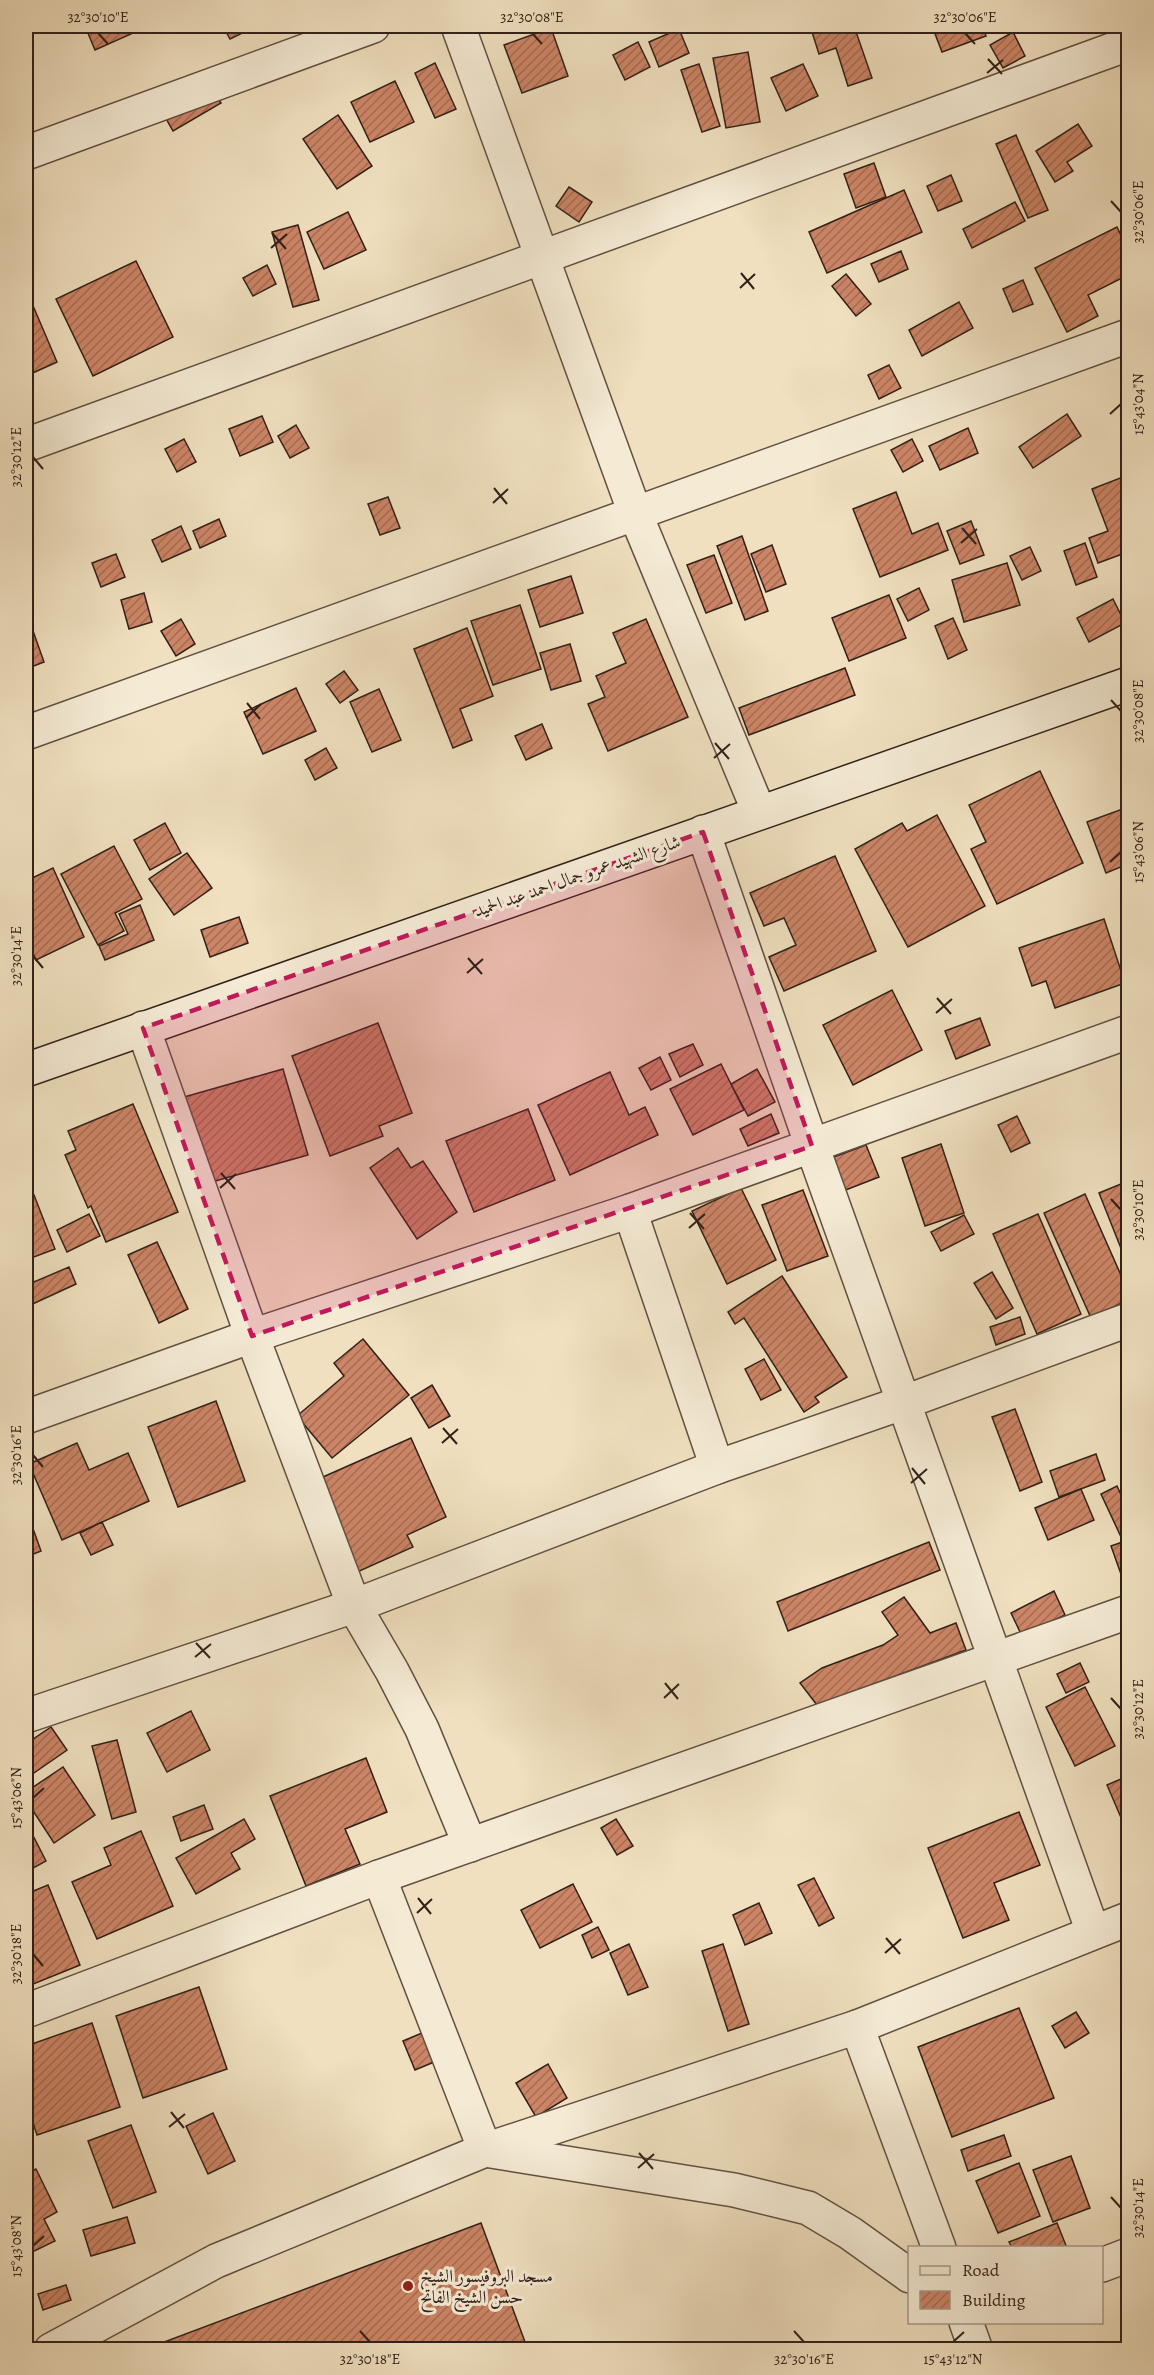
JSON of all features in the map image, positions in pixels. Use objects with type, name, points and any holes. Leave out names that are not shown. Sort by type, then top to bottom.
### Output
[{"type":"street","points":[[26,153],[373,26]]},
{"type":"street","points":[[458,26],[635,513],[759,812]]},
{"type":"street","points":[[26,446],[1128,44]]},
{"type":"street","points":[[26,733],[1128,336]]},
{"type":"street","name":"شارع الشهيد عمرو جمال احمد عبد الحميد","points":[[26,1070],[1128,684]]},
{"type":"street","points":[[704,832],[812,1146],[1093,1932]]},
{"type":"street","points":[[143,1028],[252,1336],[354,1606],[422,1728],[470,1845]]},
{"type":"street","points":[[26,1417],[252,1336],[630,1211],[1128,1032]]},
{"type":"street","points":[[630,1211],[717,1467]]},
{"type":"street","points":[[26,1716],[354,1606],[717,1467],[905,1402],[1128,1320]]},
{"type":"street","points":[[26,2011],[379,1877],[1128,1612]]},
{"type":"street","points":[[379,1877],[485,2150]]},
{"type":"street","points":[[51,2349],[216,2261],[485,2150],[857,2027],[1128,1919]]},
{"type":"street","points":[[857,2027],[939,2246]]},
{"type":"street","points":[[485,2150],[734,2190],[808,2208],[850,2233],[908,2275]]},
{"type":"street","points":[[1103,2264],[1128,2255]]},
{"type":"street","points":[[967,2324],[976,2349]]},
{"type":"highlighted area","points":[[703,832],[812,1146],[252,1336],[143,1028]]},
{"type":"building","points":[[85,26],[138,26],[140,30],[95,50]]},
{"type":"building","points":[[223,26],[257,26],[230,39]]},
{"type":"building","points":[[744,26],[770,26],[746,33]]},
{"type":"building","points":[[830,26],[854,26],[872,78],[848,86],[836,48],[819,54],[812,32]]},
{"type":"building","points":[[932,26],[983,26],[986,36],[942,52]]},
{"type":"building","points":[[551,28],[568,76],[522,93],[504,45]]},
{"type":"building","points":[[679,29],[689,53],[659,67],[649,42]]},
{"type":"building","points":[[1013,32],[1025,56],[1003,68],[990,45]]},
{"type":"building","points":[[638,42],[650,67],[625,80],[613,55]]},
{"type":"building","points":[[748,52],[760,122],[726,128],[713,58]]},
{"type":"building","points":[[435,63],[456,109],[435,118],[415,73]]},
{"type":"building","points":[[699,64],[720,126],[702,132],[681,70]]},
{"type":"building","points":[[803,64],[818,96],[786,111],[771,78]]},
{"type":"building","points":[[395,81],[414,122],[370,142],[351,102]]},
{"type":"building","points":[[212,88],[221,103],[173,131],[164,115]]},
{"type":"building","points":[[338,115],[372,166],[337,189],[303,139]]},
{"type":"building","points":[[1078,124],[1092,146],[1067,162],[1073,171],[1055,182],[1036,151]]},
{"type":"building","points":[[1016,135],[1048,210],[1028,218],[996,144]]},
{"type":"building","points":[[874,163],[886,197],[856,208],[844,174]]},
{"type":"building","points":[[951,175],[962,201],[938,211],[927,186]]},
{"type":"building","points":[[569,187],[592,202],[579,222],[556,206]]},
{"type":"building","points":[[904,190],[922,232],[827,273],[809,232]]},
{"type":"building","points":[[1015,202],[1025,221],[972,248],[963,229]]},
{"type":"building","points":[[348,212],[366,250],[324,269],[307,232]]},
{"type":"building","points":[[298,225],[319,300],[293,307],[272,232]]},
{"type":"building","points":[[1117,227],[1128,250],[1128,275],[1088,295],[1098,316],[1067,332],[1035,268]]},
{"type":"building","points":[[901,251],[908,269],[879,282],[871,264]]},
{"type":"building","points":[[136,261],[173,337],[93,376],[56,299]]},
{"type":"building","points":[[267,265],[276,284],[253,296],[243,278]]},
{"type":"building","points":[[846,274],[871,304],[856,316],[832,286]]},
{"type":"building","points":[[1023,280],[1033,304],[1013,312],[1003,289]]},
{"type":"building","points":[[31,301],[57,362],[26,376],[26,304]]},
{"type":"building","points":[[959,302],[973,328],[922,356],[909,330]]},
{"type":"building","points":[[889,365],[901,388],[879,399],[868,375]]},
{"type":"building","points":[[1067,414],[1081,436],[1033,468],[1019,447]]},
{"type":"building","points":[[262,416],[273,442],[240,456],[229,429]]},
{"type":"building","points":[[296,425],[309,448],[290,458],[278,436]]},
{"type":"building","points":[[968,428],[978,453],[940,470],[929,446]]},
{"type":"building","points":[[184,439],[196,462],[177,472],[165,449]]},
{"type":"building","points":[[912,439],[923,461],[903,472],[891,450]]},
{"type":"building","points":[[1128,475],[1128,552],[1098,563],[1089,538],[1108,531],[1092,489]]},
{"type":"building","points":[[896,492],[912,534],[938,523],[948,550],[880,577],[853,509]]},
{"type":"building","points":[[388,497],[400,528],[380,535],[368,504]]},
{"type":"building","points":[[219,519],[226,536],[200,548],[193,531]]},
{"type":"building","points":[[971,521],[984,555],[960,564],[947,531]]},
{"type":"building","points":[[181,526],[191,549],[162,562],[152,540]]},
{"type":"building","points":[[742,536],[768,611],[745,620],[717,546]]},
{"type":"building","points":[[1085,543],[1097,577],[1076,585],[1064,551]]},
{"type":"building","points":[[772,545],[786,584],[766,592],[751,554]]},
{"type":"building","points":[[1030,547],[1041,571],[1022,580],[1010,556]]},
{"type":"building","points":[[116,554],[125,577],[101,587],[92,563]]},
{"type":"building","points":[[714,555],[732,603],[706,613],[687,565]]},
{"type":"building","points":[[1007,563],[1020,605],[964,622],[952,580]]},
{"type":"building","points":[[571,576],[583,613],[540,627],[528,590]]},
{"type":"building","points":[[919,588],[929,610],[908,621],[897,599]]},
{"type":"building","points":[[144,593],[152,622],[129,629],[121,600]]},
{"type":"building","points":[[889,595],[906,638],[849,661],[832,618]]},
{"type":"building","points":[[1113,599],[1125,623],[1089,642],[1077,618]]},
{"type":"building","points":[[520,605],[541,669],[493,685],[471,621]]},
{"type":"building","points":[[26,611],[44,662],[26,669]]},
{"type":"building","points":[[953,618],[967,650],[948,659],[935,626]]},
{"type":"building","points":[[181,619],[195,644],[176,656],[161,631]]},
{"type":"building","points":[[646,619],[688,717],[608,751],[588,704],[605,697],[596,676],[626,663],[613,633]]},
{"type":"building","points":[[467,628],[493,696],[460,709],[472,740],[453,748],[414,649]]},
{"type":"building","points":[[570,644],[581,681],[551,690],[540,653]]},
{"type":"building","points":[[845,668],[855,695],[749,735],[739,708]]},
{"type":"building","points":[[344,671],[358,690],[340,703],[326,684]]},
{"type":"building","points":[[296,688],[316,731],[263,754],[244,712]]},
{"type":"building","points":[[379,689],[401,740],[372,752],[350,702]]},
{"type":"building","points":[[542,724],[552,748],[526,760],[515,736]]},
{"type":"building","points":[[326,748],[337,768],[315,780],[305,760]]},
{"type":"building","points":[[1040,771],[1083,863],[997,904],[971,849],[986,842],[969,805]]},
{"type":"building","points":[[1128,807],[1128,864],[1106,873],[1087,822]]},
{"type":"building","points":[[937,815],[985,906],[908,947],[855,849],[902,823],[907,831]]},
{"type":"building","points":[[165,823],[181,853],[150,870],[134,840]]},
{"type":"building","points":[[114,846],[142,899],[115,913],[124,931],[98,945],[61,874]]},
{"type":"building","points":[[187,853],[212,888],[174,915],[149,879]]},
{"type":"building","points":[[835,856],[876,951],[784,991],[769,957],[796,945],[784,918],[764,926],[750,893]]},
{"type":"building","points":[[53,868],[84,937],[36,960],[26,937],[26,881]]},
{"type":"building","points":[[140,905],[154,940],[105,960],[99,946],[128,934],[119,914]]},
{"type":"building","points":[[239,917],[248,943],[210,957],[201,930]]},
{"type":"building","points":[[1104,919],[1125,983],[1055,1008],[1046,981],[1032,986],[1019,948]]},
{"type":"building","points":[[892,990],[922,1050],[853,1085],[823,1025]]},
{"type":"building","points":[[980,1018],[990,1045],[956,1059],[945,1031]]},
{"type":"building","points":[[378,1023],[412,1113],[379,1126],[383,1136],[330,1156],[292,1056]]},
{"type":"building","points":[[693,1044],[703,1065],[680,1077],[669,1054]]},
{"type":"building","points":[[660,1057],[671,1080],[651,1090],[639,1068]]},
{"type":"building","points":[[721,1064],[744,1110],[693,1135],[670,1089]]},
{"type":"building","points":[[283,1069],[308,1155],[208,1183],[184,1097]]},
{"type":"building","points":[[757,1069],[775,1102],[748,1116],[731,1084]]},
{"type":"building","points":[[610,1072],[629,1115],[645,1107],[658,1135],[570,1175],[538,1105]]},
{"type":"building","points":[[133,1104],[178,1212],[106,1242],[65,1155],[76,1150],[68,1131]]},
{"type":"building","points":[[528,1109],[555,1180],[474,1212],[446,1141]]},
{"type":"building","points":[[771,1114],[779,1133],[748,1146],[740,1129]]},
{"type":"building","points":[[1017,1116],[1030,1143],[1011,1152],[998,1125]]},
{"type":"building","points":[[941,1144],[964,1213],[925,1226],[902,1158]]},
{"type":"building","points":[[866,1145],[879,1177],[843,1191],[831,1158]]},
{"type":"building","points":[[398,1148],[411,1168],[423,1161],[457,1212],[417,1239],[370,1168]]},
{"type":"building","points":[[1128,1181],[1128,1266],[1099,1193]]},
{"type":"building","points":[[741,1188],[776,1260],[727,1284],[692,1211]]},
{"type":"building","points":[[803,1190],[828,1256],[787,1271],[762,1205]]},
{"type":"building","points":[[1085,1194],[1128,1291],[1128,1300],[1091,1318],[1044,1213]]},
{"type":"building","points":[[34,1195],[55,1249],[26,1260],[26,1199]]},
{"type":"building","points":[[89,1214],[100,1236],[67,1252],[57,1230]]},
{"type":"building","points":[[1038,1214],[1081,1314],[1037,1334],[993,1234]]},
{"type":"building","points":[[964,1215],[974,1234],[941,1251],[931,1232]]},
{"type":"building","points":[[157,1242],[188,1309],[159,1323],[128,1255]]},
{"type":"building","points":[[27,1266],[34,1282],[69,1267],[76,1284],[26,1307]]},
{"type":"building","points":[[992,1272],[1013,1308],[996,1319],[974,1283]]},
{"type":"building","points":[[782,1276],[847,1377],[815,1397],[819,1402],[804,1412],[744,1318],[735,1324],[728,1312]]},
{"type":"building","points":[[1020,1317],[1025,1334],[996,1345],[990,1327]]},
{"type":"building","points":[[363,1339],[409,1395],[332,1458],[297,1416],[344,1376],[334,1363]]},
{"type":"building","points":[[764,1359],[781,1390],[761,1400],[745,1369]]},
{"type":"building","points":[[432,1385],[450,1416],[429,1428],[411,1398]]},
{"type":"building","points":[[216,1401],[245,1481],[178,1507],[148,1427]]},
{"type":"building","points":[[1015,1409],[1042,1482],[1020,1491],[992,1417]]},
{"type":"building","points":[[411,1438],[446,1517],[407,1535],[413,1547],[355,1573],[314,1481]]},
{"type":"building","points":[[77,1443],[89,1470],[128,1453],[149,1501],[62,1540],[29,1464]]},
{"type":"building","points":[[1096,1454],[1105,1480],[1059,1497],[1050,1471]]},
{"type":"building","points":[[1117,1486],[1128,1510],[1128,1536],[1122,1539],[1101,1494]]},
{"type":"building","points":[[1081,1489],[1094,1520],[1048,1540],[1035,1508]]},
{"type":"building","points":[[26,1509],[41,1551],[26,1557]]},
{"type":"building","points":[[102,1522],[113,1545],[91,1555],[80,1533]]},
{"type":"building","points":[[1128,1540],[1128,1591],[1127,1591],[1111,1546]]},
{"type":"building","points":[[929,1542],[940,1570],[788,1631],[777,1602]]},
{"type":"building","points":[[1054,1591],[1065,1615],[1022,1636],[1011,1613]]},
{"type":"building","points":[[904,1597],[930,1633],[956,1623],[966,1650],[817,1705],[800,1683],[822,1668],[883,1645],[898,1635],[882,1612]]},
{"type":"building","points":[[1080,1663],[1089,1682],[1066,1693],[1057,1674]]},
{"type":"building","points":[[1085,1687],[1115,1746],[1075,1766],[1046,1707]]},
{"type":"building","points":[[191,1711],[210,1750],[167,1772],[147,1733]]},
{"type":"building","points":[[51,1727],[67,1750],[31,1775],[26,1767],[26,1744]]},
{"type":"building","points":[[117,1740],[136,1812],[112,1819],[92,1746]]},
{"type":"building","points":[[366,1758],[387,1812],[345,1829],[360,1864],[306,1886],[270,1796]]},
{"type":"building","points":[[63,1767],[95,1815],[54,1843],[26,1800],[26,1792]]},
{"type":"building","points":[[1128,1776],[1128,1834],[1107,1785]]},
{"type":"building","points":[[204,1805],[213,1829],[181,1841],[173,1817]]},
{"type":"building","points":[[1019,1812],[1040,1865],[994,1883],[1009,1920],[963,1938],[928,1848]]},
{"type":"building","points":[[244,1819],[255,1839],[231,1853],[240,1869],[196,1894],[176,1858]]},
{"type":"building","points":[[616,1819],[633,1846],[617,1855],[601,1828]]},
{"type":"building","points":[[26,1822],[46,1861],[26,1872]]},
{"type":"building","points":[[141,1831],[173,1906],[97,1939],[72,1882],[111,1865],[104,1848]]},
{"type":"building","points":[[814,1878],[834,1918],[819,1926],[798,1885]]},
{"type":"building","points":[[573,1884],[592,1922],[540,1948],[521,1910]]},
{"type":"building","points":[[48,1885],[80,1965],[26,1987],[26,1894]]},
{"type":"building","points":[[759,1903],[772,1933],[745,1945],[733,1915]]},
{"type":"building","points":[[598,1927],[609,1950],[592,1958],[582,1935]]},
{"type":"building","points":[[629,1944],[648,1987],[628,1995],[610,1953]]},
{"type":"building","points":[[723,1944],[749,2024],[728,2031],[702,1951]]},
{"type":"building","points":[[199,1987],[227,2069],[143,2098],[116,2016]]},
{"type":"building","points":[[1019,2008],[1054,2098],[952,2137],[918,2047]]},
{"type":"building","points":[[1076,2012],[1089,2033],[1065,2048],[1052,2026]]},
{"type":"building","points":[[92,2023],[120,2107],[37,2135],[26,2101],[26,2046]]},
{"type":"building","points":[[422,2033],[434,2062],[415,2070],[403,2041]]},
{"type":"building","points":[[548,2064],[567,2098],[536,2117],[516,2083]]},
{"type":"building","points":[[213,2113],[235,2161],[208,2174],[186,2126]]},
{"type":"building","points":[[131,2125],[156,2192],[113,2208],[88,2141]]},
{"type":"building","points":[[1004,2135],[1011,2156],[968,2171],[961,2150]]},
{"type":"building","points":[[1071,2156],[1090,2208],[1053,2222],[1033,2170]]},
{"type":"building","points":[[1019,2163],[1040,2216],[998,2233],[976,2181]]},
{"type":"building","points":[[36,2169],[57,2212],[44,2219],[55,2241],[26,2255],[26,2174]]},
{"type":"building","points":[[127,2217],[135,2243],[91,2256],[83,2230]]},
{"type":"building","name":"مسجد البروفيسور الشيخ حسن الشيخ الفاتح","points":[[481,2223],[528,2350],[143,2350]]},
{"type":"building","points":[[1057,2223],[1066,2246],[1011,2246],[1009,2242]]},
{"type":"building","points":[[66,2285],[71,2300],[43,2310],[38,2294]]},
{"type":"place","name":"مسجد البروفيسور الشيخ حسن الشيخ الفاتح","points":[[408,2286]]}]
